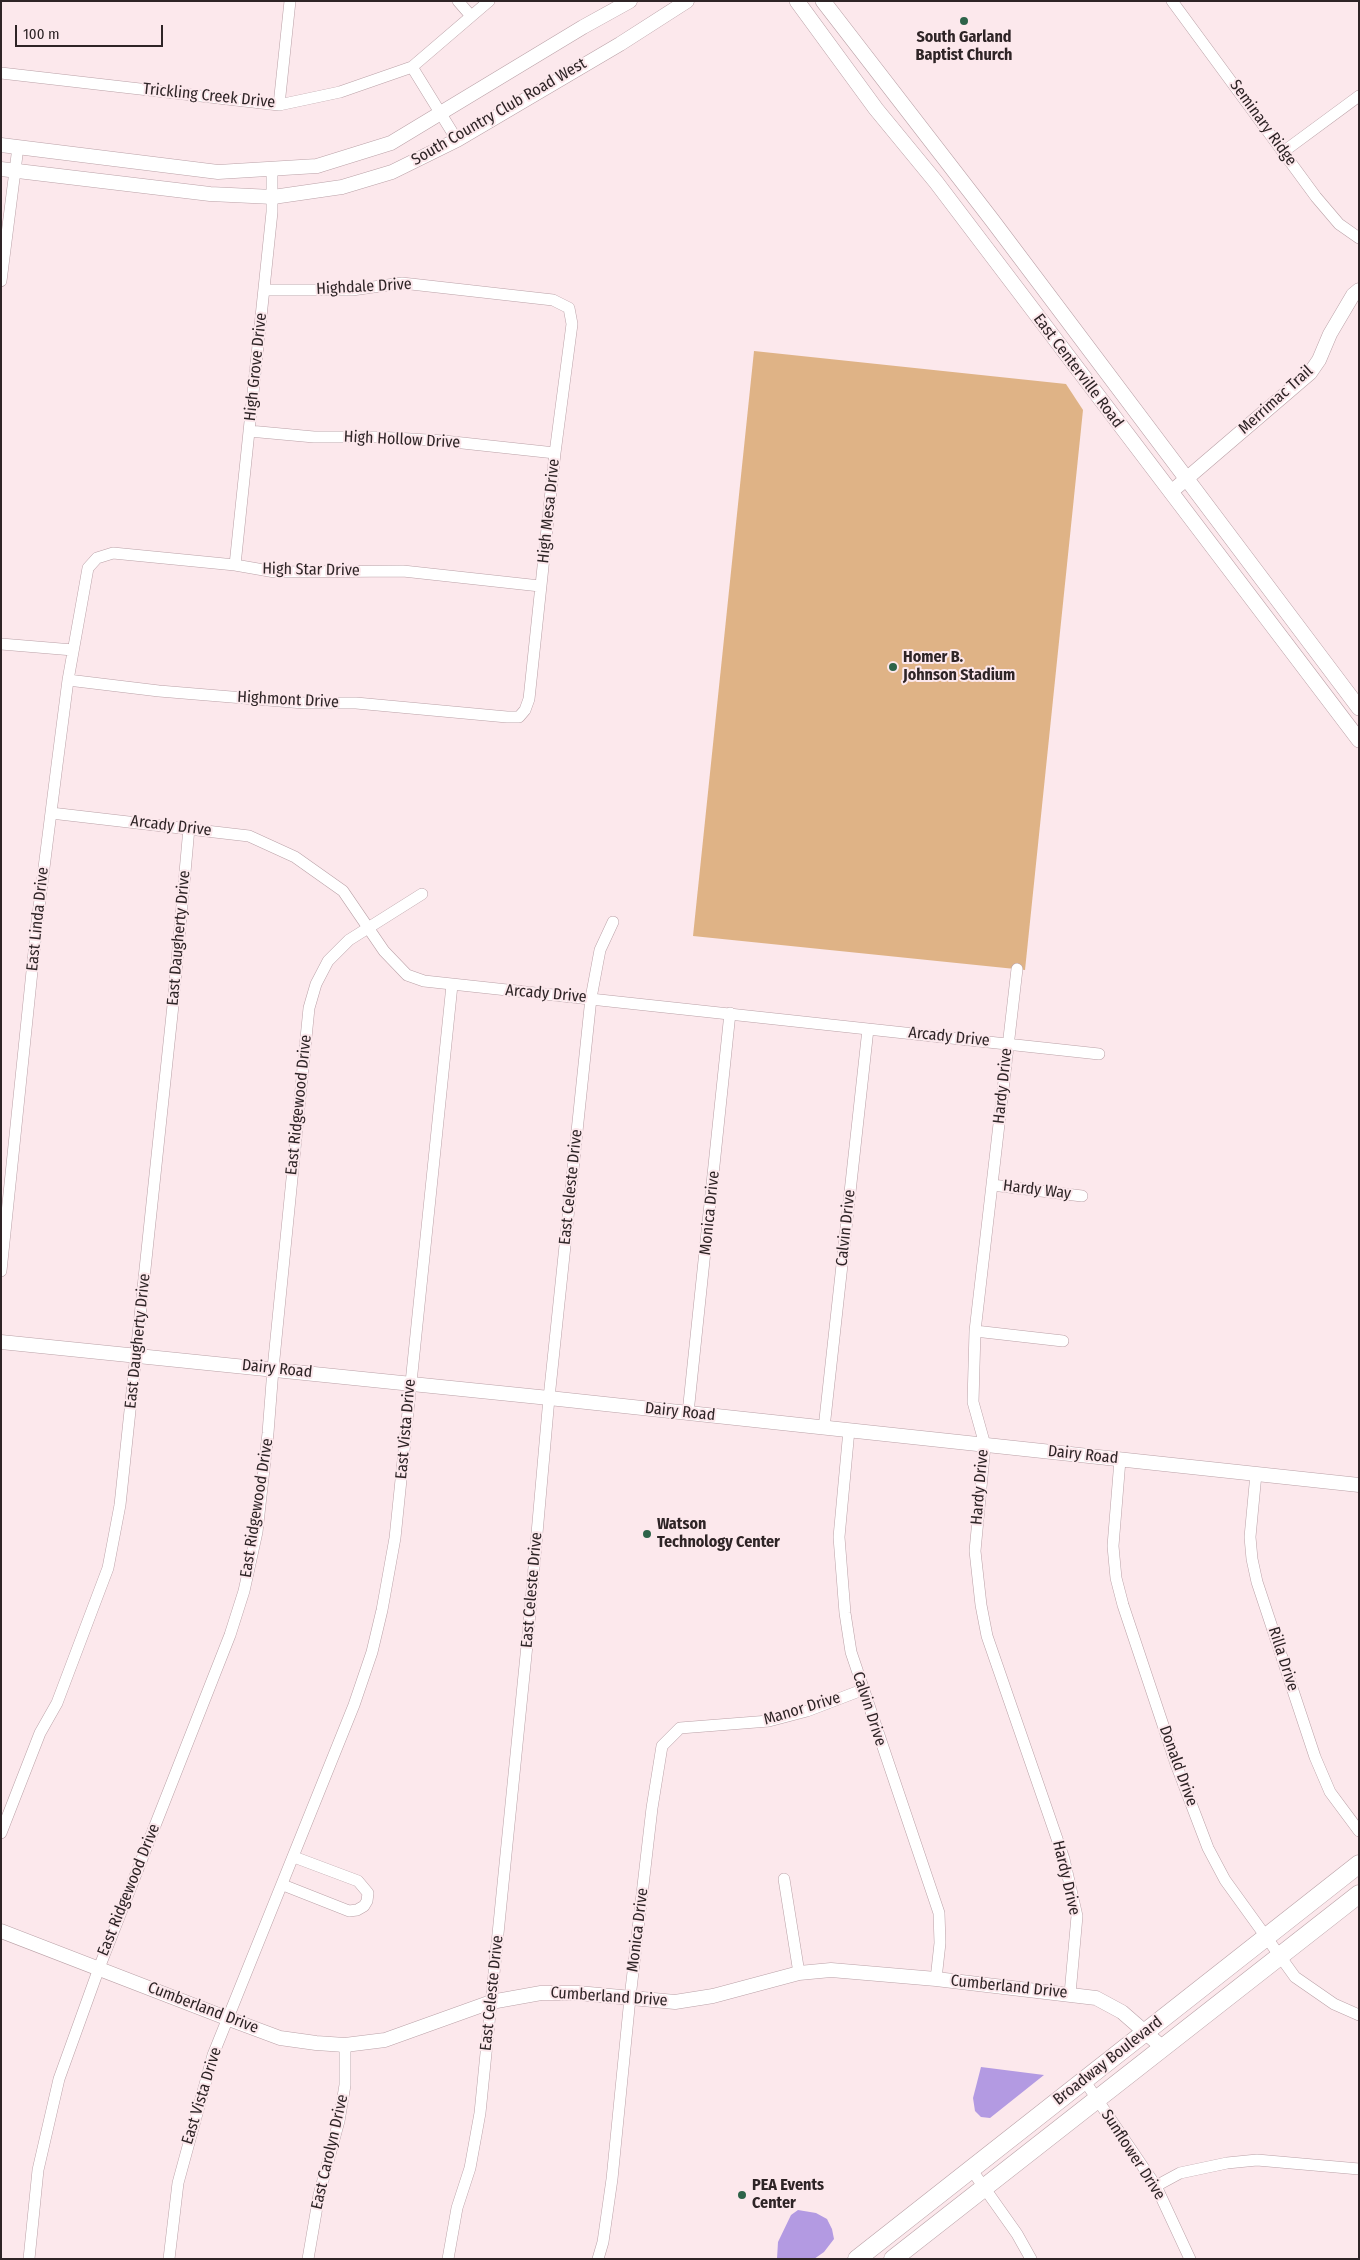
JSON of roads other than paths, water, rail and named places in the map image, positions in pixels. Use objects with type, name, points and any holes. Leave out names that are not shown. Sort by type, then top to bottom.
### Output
[{"type":"main road","name":"East Centerville Road","points":[[797,1],[876,109],[936,182],[1359,740]]},
{"type":"main road","name":"East Centerville Road","points":[[823,1],[992,220],[1359,708]]},
{"type":"main road","points":[[1296,657],[1311,644]]},
{"type":"main road","name":"Broadway Boulevard","points":[[858,2259],[1359,1864]]},
{"type":"main road","name":"Broadway Boulevard","points":[[893,2259],[1359,1894]]},
{"type":"street","points":[[279,105],[290,1]]},
{"type":"street","points":[[458,1],[471,16]]},
{"type":"street","points":[[457,140],[439,114],[412,67],[489,1]]},
{"type":"street","name":"South Country Club Road West","points":[[1,145],[218,172],[316,166],[391,143],[583,27],[630,1]]},
{"type":"street","name":"South Country Club Road West","points":[[8,170],[210,194],[272,197],[307,193],[365,181],[392,172],[457,140],[620,44],[687,1]]},
{"type":"street","name":"Seminary Ridge","points":[[1172,1],[1339,224],[1359,238]]},
{"type":"street","name":"Trickling Creek Drive","points":[[1,73],[279,105],[340,92],[412,67]]},
{"type":"street","points":[[1284,152],[1359,96]]},
{"type":"street","points":[[1,281],[8,170],[18,147]]},
{"type":"street","name":"High Grove Drive","points":[[235,565],[264,290],[272,197],[272,169]]},
{"type":"street","name":"Highdale Drive","points":[[264,290],[352,290],[402,283],[553,300]]},
{"type":"street","name":"Merrimac Trail","points":[[1171,492],[1310,373],[1319,360],[1330,334],[1353,296],[1359,290]]},
{"type":"street","name":"High Mesa Drive","points":[[507,717],[519,717],[525,710],[529,698],[555,453],[572,324],[569,308],[553,300]]},
{"type":"street","name":"High Hollow Drive","points":[[249,431],[314,437],[378,436],[444,440],[555,453]]},
{"type":"street","name":"High Star Drive","points":[[88,568],[97,558],[112,553],[235,565],[275,572],[403,571],[540,586]]},
{"type":"street","name":"East Linda Drive","points":[[1,1271],[37,923],[68,680],[88,568]]},
{"type":"street","points":[[1,644],[73,650]]},
{"type":"street","name":"Highmont Drive","points":[[68,680],[159,691],[304,702],[356,703],[507,717]]},
{"type":"street","name":"Arcady Drive","points":[[51,813],[249,836],[295,857],[343,891],[384,951],[407,975],[424,981],[730,1012],[1099,1054]]},
{"type":"street","name":"East Daugherty Drive","points":[[1,1833],[40,1733],[57,1703],[108,1568],[120,1505],[190,828]]},
{"type":"street","name":"East Ridgewood Drive","points":[[29,2259],[38,2170],[59,2079],[99,1968],[230,1635],[244,1592],[257,1532],[309,1008],[316,984],[328,961],[349,940],[422,894]]},
{"type":"street","name":"East Celeste Drive","points":[[448,2259],[457,2208],[470,2168],[480,2114],[529,1625],[548,1398],[591,998],[600,950],[614,922]]},
{"type":"street","name":"Hardy Drive","points":[[1017,969],[974,1331],[973,1402],[984,1445],[975,1551],[981,1605],[987,1636],[1064,1859],[1078,1916],[1070,1994]]},
{"type":"street","name":"East Vista Drive","points":[[169,2259],[178,2183],[213,2055],[294,1858],[372,1652],[395,1538],[452,985]]},
{"type":"street","name":"Monica Drive","points":[[688,1413],[730,1012]]},
{"type":"street","name":"Calvin Drive","points":[[824,1428],[868,1028]]},
{"type":"street","name":"Hardy Way","points":[[992,1184],[1082,1196]]},
{"type":"street","points":[[974,1331],[1063,1341]]},
{"type":"street","name":"Dairy Road","points":[[1,1342],[410,1383],[1359,1485]]},
{"type":"street","name":"Calvin Drive","points":[[849,1430],[839,1537],[851,1652],[862,1690],[939,1913],[940,1943],[936,1979]]},
{"type":"street","name":"Donald Drive","points":[[1120,1460],[1113,1546],[1116,1578],[1123,1605],[1176,1764],[1208,1848],[1225,1880],[1295,1977],[1334,2004],[1359,2015]]},
{"type":"street","name":"Rilla Drive","points":[[1256,1474],[1250,1538],[1252,1560],[1258,1582],[1315,1757],[1330,1792],[1359,1832]]},
{"type":"street","name":"Manor Drive","points":[[680,1728],[768,1721],[806,1711],[862,1690]]},
{"type":"street","name":"Monica Drive","points":[[598,2259],[603,2242],[612,2178],[652,1808],[662,1746],[680,1728]]},
{"type":"street","points":[[283,1885],[349,1911],[357,1910],[364,1906],[367,1901],[368,1893],[364,1886],[358,1882],[294,1858]]},
{"type":"street","points":[[784,1879],[799,1973]]},
{"type":"street","name":"Cumberland Drive","points":[[1,1931],[280,2038],[316,2043],[345,2045],[385,2040],[491,2002],[541,1992],[578,1993],[675,2002],[713,1996],[799,1973],[832,1970],[936,1979],[1096,1998],[1122,2012],[1162,2047]]},
{"type":"street","name":"East Carolyn Drive","points":[[308,2259],[319,2195],[340,2121],[345,2085],[345,2045]]},
{"type":"street","name":"Sunflower Drive","points":[[1084,2080],[1156,2186],[1190,2259]]},
{"type":"street","points":[[1156,2186],[1180,2173],[1227,2163],[1257,2160],[1359,2169]]},
{"type":"street","points":[[971,2169],[1017,2234],[1031,2259]]},
{"type":"place","name":"South Garland Baptist Church","points":[[964,21]]},
{"type":"place","name":"Homer B. Johnson Stadium","points":[[893,667]]},
{"type":"place","name":"Watson Technology Center","points":[[647,1534]]},
{"type":"place","name":"PEA Events Center","points":[[742,2195]]}]
